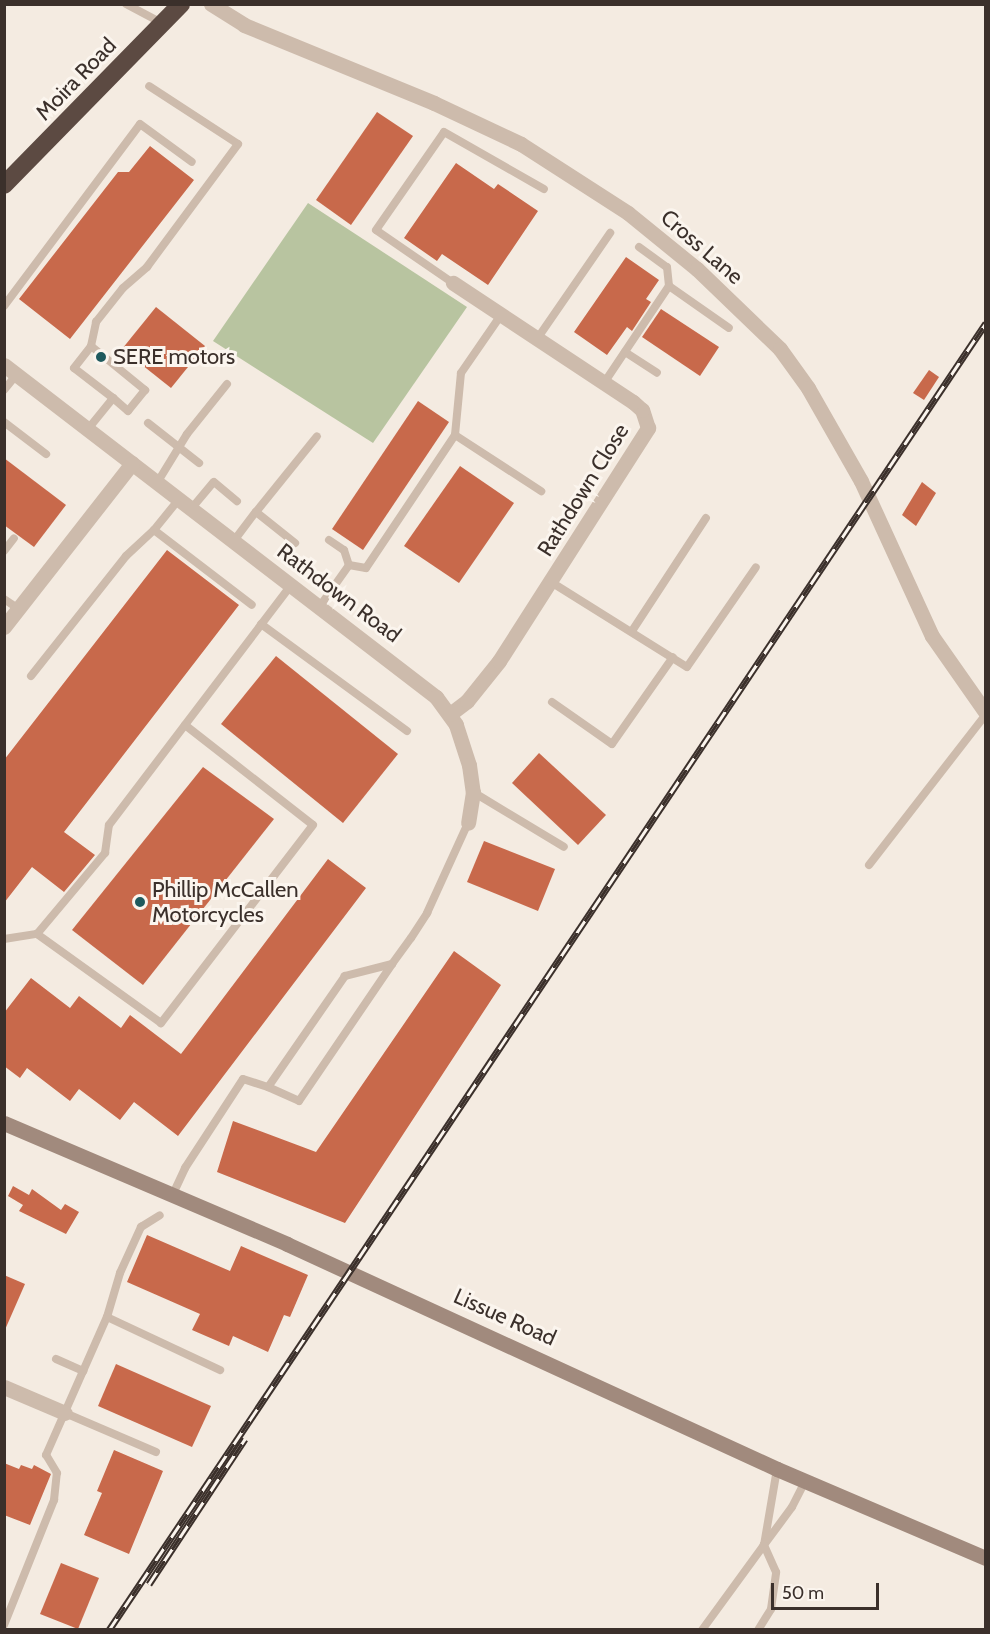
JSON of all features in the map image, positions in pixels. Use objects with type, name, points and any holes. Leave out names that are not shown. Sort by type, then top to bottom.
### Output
[{"type":"highway","name":"Moira Road","points":[[4,185],[181,4]]},
{"type":"street","name":"Cross Lane","points":[[212,4],[243,25],[434,103],[521,144],[618,206],[697,269],[780,350],[808,388],[861,481],[932,636],[986,714]]},
{"type":"street","name":"Rathdown Close","points":[[450,714],[481,686],[551,582],[648,428],[642,410],[453,283]]},
{"type":"street","name":"Rathdown Road","points":[[11,369],[233,542],[422,684],[450,714],[464,746],[473,792],[468,823]]},
{"type":"street","points":[[4,627],[132,463]]},
{"type":"street","name":"Lissue Road","points":[[4,1123],[173,1194],[548,1361],[777,1469],[986,1558]]},
{"type":"street","points":[[4,1387],[65,1413]]},
{"type":"lane","points":[[126,4],[162,24]]},
{"type":"lane","points":[[91,345],[145,390],[128,411],[74,368],[91,345],[96,322],[123,288],[147,267],[238,144],[149,86]]},
{"type":"lane","points":[[4,306],[140,124],[192,162]]},
{"type":"lane","points":[[453,283],[376,230],[444,132],[544,189]]},
{"type":"lane","points":[[537,339],[610,233]]},
{"type":"lane","points":[[604,384],[669,286],[667,267],[639,247]]},
{"type":"lane","points":[[669,286],[729,328]]},
{"type":"lane","points":[[349,565],[366,568],[454,435],[461,372],[501,315]]},
{"type":"lane","points":[[625,352],[657,373]]},
{"type":"lane","points":[[4,390],[11,369]]},
{"type":"lane","points":[[157,483],[227,384]]},
{"type":"lane","points":[[88,429],[112,398]]},
{"type":"lane","points":[[4,422],[46,454]]},
{"type":"lane","points":[[148,423],[199,463]]},
{"type":"lane","points":[[454,435],[541,492]]},
{"type":"lane","points":[[233,542],[317,436]]},
{"type":"lane","points":[[31,676],[126,556],[154,530],[213,482],[237,501]]},
{"type":"lane","points":[[256,512],[295,543]]},
{"type":"lane","points":[[632,631],[706,518]]},
{"type":"lane","points":[[154,530],[252,605]]},
{"type":"lane","points":[[4,551],[14,538]]},
{"type":"lane","points":[[329,540],[344,550],[349,565]]},
{"type":"lane","points":[[320,606],[349,565]]},
{"type":"lane","points":[[551,582],[687,667],[756,567]]},
{"type":"lane","points":[[4,939],[37,934],[105,854],[109,825],[291,585]]},
{"type":"lane","points":[[4,598],[19,609]]},
{"type":"lane","points":[[261,624],[407,731]]},
{"type":"lane","points":[[552,702],[612,744],[673,657]]},
{"type":"lane","points":[[869,865],[986,714]]},
{"type":"lane","points":[[37,934],[161,1023],[313,825],[185,725]]},
{"type":"lane","points":[[473,792],[564,847]]},
{"type":"lane","name":"Rathdown Road","points":[[268,1087],[299,1101],[411,938],[440,890],[468,823]]},
{"type":"lane","points":[[173,1194],[185,1168],[243,1079],[268,1087],[345,976],[392,964]]},
{"type":"lane","points":[[4,1625],[54,1500],[57,1473],[46,1455],[107,1317],[120,1273],[141,1227],[160,1215]]},
{"type":"lane","points":[[107,1317],[220,1370]]},
{"type":"lane","points":[[56,1359],[83,1371]]},
{"type":"lane","points":[[65,1413],[156,1452]]},
{"type":"lane","points":[[758,1629],[771,1609],[776,1572],[764,1545],[777,1469]]},
{"type":"lane","points":[[702,1629],[792,1507],[805,1481]]},
{"type":"green space","points":[[308,203],[467,307],[373,443],[213,341]]},
{"type":"building","points":[[377,112],[413,136],[351,225],[316,200]]},
{"type":"building","points":[[150,146],[194,180],[70,339],[19,299],[118,172],[129,172]]},
{"type":"building","points":[[456,163],[494,189],[498,184],[538,211],[488,285],[442,254],[437,261],[404,238]]},
{"type":"building","points":[[626,257],[659,280],[646,299],[651,302],[632,331],[627,327],[607,355],[574,332]]},
{"type":"building","points":[[156,307],[205,346],[171,388],[122,349]]},
{"type":"building","points":[[661,309],[719,347],[700,376],[642,337]]},
{"type":"building","points":[[929,370],[939,377],[924,400],[913,393]]},
{"type":"building","points":[[418,401],[449,422],[363,550],[332,529]]},
{"type":"building","points":[[4,458],[66,505],[34,547],[4,525]]},
{"type":"building","points":[[460,466],[514,503],[459,583],[404,546]]},
{"type":"building","points":[[922,482],[936,493],[916,526],[902,515]]},
{"type":"building","points":[[167,550],[239,605],[64,832],[95,855],[64,892],[32,867],[4,903],[4,760]]},
{"type":"building","points":[[276,656],[398,754],[343,823],[221,724]]},
{"type":"building","points":[[539,753],[606,815],[578,845],[512,783]]},
{"type":"building","points":[[203,767],[274,819],[143,985],[72,930]]},
{"type":"building","points":[[484,841],[555,869],[538,911],[467,882]]},
{"type":"building","points":[[328,859],[366,888],[178,1136],[134,1102],[120,1120],[79,1089],[70,1101],[27,1068],[20,1078],[4,1066],[4,1013],[31,978],[70,1008],[79,996],[121,1028],[130,1015],[181,1054]]},
{"type":"building","points":[[454,951],[501,985],[345,1223],[217,1172],[233,1121],[316,1152]]},
{"type":"building","points":[[13,1186],[29,1195],[32,1189],[61,1210],[65,1204],[79,1212],[66,1234],[19,1211],[23,1205],[8,1196]]},
{"type":"building","points":[[147,1235],[230,1271],[241,1246],[308,1275],[290,1317],[284,1315],[268,1352],[233,1336],[229,1346],[192,1330],[200,1314],[127,1282]]},
{"type":"building","points":[[4,1275],[25,1284],[4,1332]]},
{"type":"building","points":[[116,1364],[211,1406],[192,1447],[98,1406]]},
{"type":"building","points":[[114,1450],[163,1471],[129,1554],[84,1535],[102,1493],[97,1491]]},
{"type":"building","points":[[4,1463],[19,1469],[21,1465],[32,1469],[34,1465],[51,1474],[30,1525],[4,1515]]},
{"type":"building","points":[[61,1563],[99,1578],[78,1629],[40,1614]]},
{"type":"railway","points":[[109,1630],[986,323]]},
{"type":"railway","points":[[149,1584],[245,1439]]},
{"type":"place","name":"SERE motors","points":[[101,357]]},
{"type":"place","name":"Phillip McCallen Motorcycles","points":[[140,902]]}]
